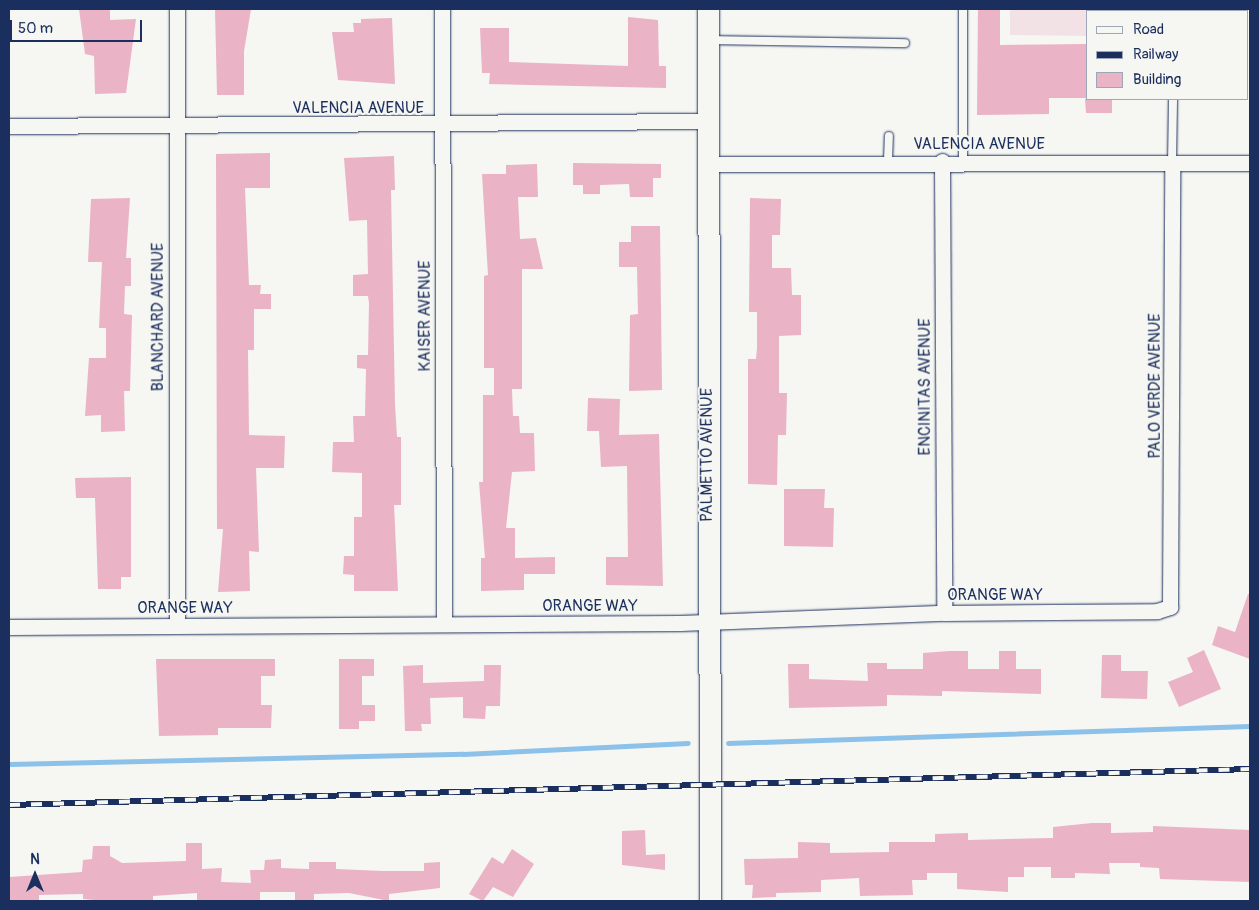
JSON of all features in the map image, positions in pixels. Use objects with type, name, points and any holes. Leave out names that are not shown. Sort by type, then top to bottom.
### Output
[{"type":"street","name":"BLANCHARD AVENUE","points":[[177,9],[175,126],[177,626]]},
{"type":"street","name":"KAISER AVENUE","points":[[442,9],[444,624]]},
{"type":"street","name":"PALMETTO AVENUE","points":[[708,9],[707,620],[710,901]]},
{"type":"street","name":"VALENCIA AVENUE","points":[[9,126],[442,125],[707,121]]},
{"type":"street","name":"VALENCIA AVENUE","points":[[707,164],[888,161],[1250,163]]},
{"type":"street","name":"ENCINITAS AVENUE","points":[[942,161],[944,613]]},
{"type":"street","name":"PALO VERDE AVENUE","points":[[1170,607],[1172,164]]},
{"type":"street","name":"ORANGE WAY","points":[[9,627],[707,620],[944,613],[1158,611],[1170,607]]},
{"type":"lane","points":[[963,9],[963,161]]},
{"type":"lane","points":[[708,40],[905,43]]},
{"type":"lane","points":[[1172,164],[1174,100]]},
{"type":"lane","points":[[888,161],[889,136]]},
{"type":"shaded area","points":[[1010,9],[1120,9],[1086,10],[1086,36],[1010,35]]},
{"type":"building","points":[[79,9],[110,9],[110,20],[136,19],[126,93],[95,94],[94,56],[85,54]]},
{"type":"building","points":[[215,9],[251,9],[244,51],[244,95],[217,95]]},
{"type":"building","points":[[978,9],[1000,9],[1000,45],[1086,44],[1086,98],[1049,98],[1049,114],[977,115]]},
{"type":"building","points":[[628,17],[658,20],[659,66],[666,66],[666,88],[489,84],[490,73],[482,73],[480,28],[509,28],[509,62],[628,66]]},
{"type":"building","points":[[392,18],[395,84],[338,80],[332,32],[354,32],[353,23],[361,23],[361,19]]},
{"type":"building","points":[[1085,99],[1112,100],[1112,113],[1086,113]]},
{"type":"building","points":[[270,153],[270,188],[245,188],[249,285],[261,285],[260,294],[271,294],[271,309],[254,309],[254,350],[248,350],[249,435],[285,436],[284,468],[256,468],[259,552],[249,551],[250,591],[218,592],[223,529],[217,529],[216,154]]},
{"type":"building","points":[[394,156],[395,190],[391,190],[395,404],[397,437],[401,437],[401,505],[394,505],[398,591],[354,591],[354,575],[343,574],[344,556],[354,556],[354,517],[362,517],[362,473],[332,472],[333,442],[354,442],[353,416],[365,416],[366,369],[357,368],[357,355],[368,355],[369,303],[368,296],[353,296],[353,275],[368,274],[367,220],[349,221],[344,158]]},
{"type":"building","points":[[573,163],[661,164],[661,178],[653,178],[653,197],[630,197],[629,184],[600,185],[600,194],[583,194],[583,185],[573,185]]},
{"type":"building","points":[[537,164],[538,197],[518,197],[520,239],[536,238],[543,269],[522,269],[522,389],[512,389],[513,416],[519,416],[520,433],[534,433],[535,471],[512,472],[506,528],[515,528],[515,558],[555,557],[555,574],[524,574],[524,590],[481,591],[481,558],[485,558],[479,482],[483,482],[483,395],[494,395],[494,368],[484,368],[484,276],[488,275],[482,174],[506,174],[506,165]]},
{"type":"building","points":[[130,198],[126,258],[131,258],[131,286],[125,286],[124,314],[132,315],[130,391],[124,391],[125,431],[101,432],[101,415],[85,416],[89,358],[106,358],[106,328],[99,328],[102,262],[88,262],[91,199]]},
{"type":"building","points":[[750,198],[781,199],[780,235],[772,235],[772,268],[791,268],[792,295],[801,295],[801,335],[779,336],[779,393],[787,393],[786,435],[778,435],[777,485],[748,484],[748,359],[756,359],[757,348],[757,312],[749,312]]},
{"type":"building","points":[[631,226],[660,226],[662,390],[629,391],[630,315],[638,314],[637,267],[619,267],[619,242],[631,242]]},
{"type":"building","points":[[588,398],[620,399],[619,435],[659,434],[663,586],[606,585],[606,557],[628,557],[627,466],[601,467],[599,431],[587,431]]},
{"type":"building","points":[[131,477],[131,577],[121,577],[121,589],[98,589],[95,498],[76,498],[75,478]]},
{"type":"building","points":[[784,489],[825,489],[824,508],[834,508],[833,547],[784,546]]},
{"type":"building","points":[[1248,594],[1250,594],[1250,659],[1212,645],[1218,626],[1235,632]]},
{"type":"building","points":[[1204,650],[1221,689],[1179,707],[1168,682],[1193,672],[1187,658]]},
{"type":"building","points":[[968,651],[968,669],[999,669],[999,651],[1016,651],[1016,669],[1041,669],[1041,694],[942,691],[942,696],[887,695],[887,706],[789,708],[788,664],[809,664],[809,679],[868,681],[867,663],[887,663],[887,669],[923,669],[923,653]]},
{"type":"building","points":[[1102,655],[1121,655],[1121,671],[1148,671],[1147,699],[1101,698]]},
{"type":"building","points":[[156,659],[275,659],[275,676],[261,676],[261,705],[272,705],[271,728],[218,728],[218,735],[159,736]]},
{"type":"building","points":[[339,659],[374,659],[374,676],[362,676],[362,705],[375,705],[375,721],[359,721],[359,729],[339,729]]},
{"type":"building","points":[[423,665],[423,683],[484,681],[484,665],[501,665],[500,706],[486,706],[485,719],[463,718],[463,697],[430,698],[431,724],[421,724],[422,731],[405,731],[403,666]]},
{"type":"building","points":[[1111,823],[1111,833],[1153,832],[1153,826],[1250,830],[1250,882],[1160,879],[1159,868],[1140,867],[1140,863],[1109,863],[1110,874],[1075,873],[1075,878],[1051,878],[1051,867],[1024,867],[1024,877],[1008,877],[1008,892],[957,889],[957,873],[927,873],[927,880],[912,880],[913,895],[860,896],[859,878],[821,880],[821,892],[776,893],[776,897],[752,898],[753,885],[745,885],[744,859],[798,858],[798,842],[830,843],[830,853],[889,852],[889,842],[935,842],[935,834],[968,833],[968,840],[1053,838],[1053,827]]},
{"type":"building","points":[[645,830],[646,855],[665,854],[665,870],[622,865],[622,831]]},
{"type":"building","points":[[186,843],[202,843],[202,869],[222,868],[221,882],[251,883],[250,870],[264,870],[265,860],[281,859],[281,868],[309,869],[309,862],[336,862],[336,869],[383,871],[424,871],[424,863],[440,862],[440,888],[389,894],[389,901],[349,893],[314,894],[314,901],[295,901],[295,892],[260,892],[260,901],[197,901],[197,893],[153,896],[153,901],[83,899],[83,894],[39,895],[39,901],[9,901],[9,877],[82,872],[83,860],[92,859],[93,846],[110,846],[110,856],[122,863],[186,861]]},
{"type":"building","points":[[512,849],[534,864],[513,897],[493,887],[483,901],[469,894],[492,857],[503,864]]},
{"type":"waterway","points":[[728,743],[1250,726]]},
{"type":"waterway","points":[[9,764],[463,754],[688,743]]},
{"type":"railway","points":[[9,805],[1250,769]]}]
